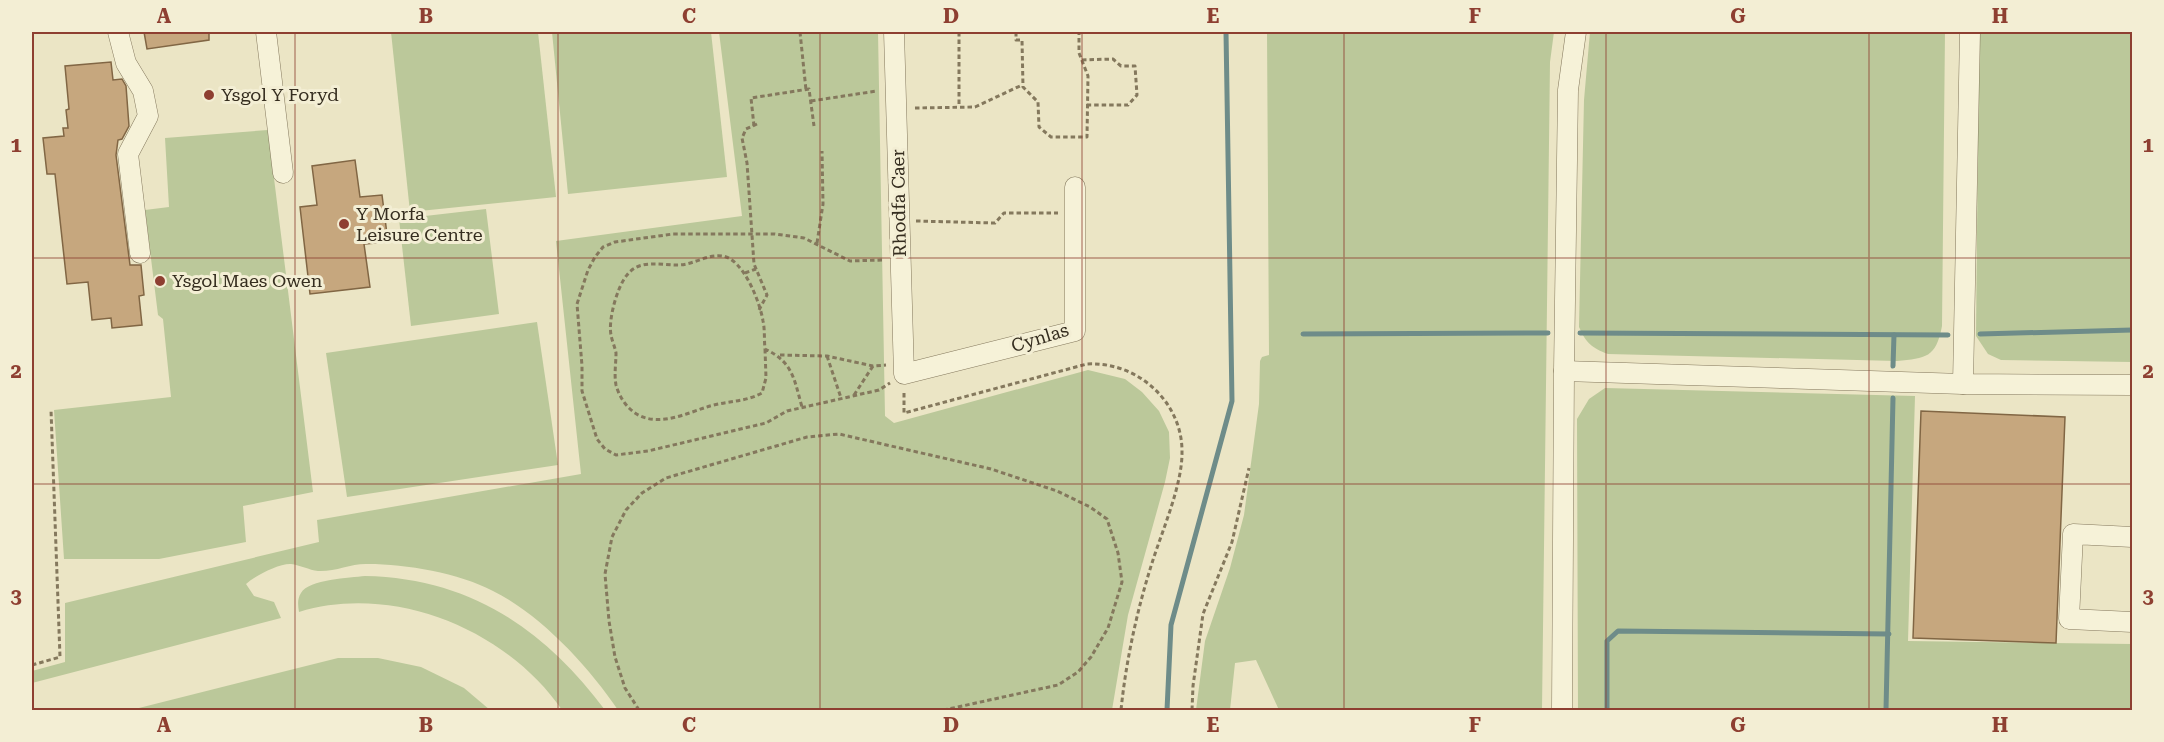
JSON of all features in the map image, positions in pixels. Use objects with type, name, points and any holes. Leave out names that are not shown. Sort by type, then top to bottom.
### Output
[{"type":"street","points":[[118,32],[126,63],[143,91],[148,116],[128,154],[140,253]]},
{"type":"street","points":[[266,32],[283,173]]},
{"type":"street","name":"Rhodfa Caer","points":[[894,32],[904,368]]},
{"type":"street","points":[[1562,711],[1568,90],[1576,32]]},
{"type":"street","points":[[1963,384],[1970,32]]},
{"type":"street","name":"Cynlas","points":[[904,368],[1075,331],[1075,188]]},
{"type":"street","points":[[1564,371],[1963,384],[2133,385]]},
{"type":"street","points":[[2133,537],[2073,534],[2069,619],[2133,622]]},
{"type":"path","points":[[800,32],[806,90]]},
{"type":"path","points":[[959,32],[959,107]]},
{"type":"path","points":[[1016,32],[1016,40],[1022,40],[1023,85],[1038,102],[1039,127],[1051,137],[1087,137],[1088,76],[1079,52],[1079,32]]},
{"type":"path","points":[[1082,60],[1113,59],[1121,66],[1135,66],[1137,95],[1128,105],[1087,105]]},
{"type":"path","points":[[897,109],[975,106],[1023,85]]},
{"type":"path","points":[[811,101],[896,87]]},
{"type":"path","points":[[759,309],[767,295],[753,256],[754,233],[747,163],[742,138],[746,129],[756,125],[751,98],[809,89],[814,126]]},
{"type":"path","points":[[817,243],[823,204],[822,151]]},
{"type":"path","points":[[900,221],[995,223],[1004,213],[1075,214]]},
{"type":"path","points":[[901,259],[850,261],[804,238],[754,233],[673,234],[615,242],[603,247],[588,270],[577,304],[582,391],[597,440],[605,449],[616,455],[648,451],[766,423],[787,411],[879,390],[904,368]]},
{"type":"path","points":[[721,255],[731,258],[740,265],[745,273],[759,309],[763,320],[765,348],[766,378],[762,393],[666,420],[640,417],[622,400],[616,387],[614,370],[616,352],[610,333],[613,308],[627,274],[640,265],[680,265],[721,255]]},
{"type":"path","points":[[745,273],[756,269]]},
{"type":"path","points":[[765,348],[786,362],[794,379],[802,407]]},
{"type":"path","points":[[778,355],[827,356],[873,366],[904,368]]},
{"type":"path","points":[[827,356],[841,398]]},
{"type":"path","points":[[904,413],[1088,364],[1100,363],[1132,372],[1146,380],[1166,403],[1181,436],[1182,465],[1138,613],[1121,711]]},
{"type":"path","points":[[854,395],[873,366]]},
{"type":"path","points":[[32,665],[60,657],[51,410]]},
{"type":"path","points":[[639,711],[624,688],[615,657],[605,574],[612,537],[626,510],[642,493],[666,478],[807,437],[839,434],[991,469],[1057,491],[1107,519],[1118,553],[1122,582],[1108,628],[1091,657],[1078,672],[1058,685],[944,711]]},
{"type":"path","points":[[1192,711],[1193,686],[1203,614],[1232,542],[1249,468]]},
{"type":"green space","points":[[391,32],[538,32],[556,197],[410,212]]},
{"type":"green space","points":[[552,32],[711,32],[727,177],[568,194]]},
{"type":"green space","points":[[719,32],[878,32],[885,416],[894,423],[1088,370],[1125,379],[1142,392],[1159,411],[1169,432],[1170,458],[1128,615],[1112,710],[618,710],[578,659],[546,628],[511,601],[479,585],[449,575],[415,568],[368,564],[324,571],[291,564],[274,568],[246,584],[254,596],[274,602],[281,618],[32,683],[32,671],[65,662],[65,603],[319,542],[317,520],[581,474],[556,241],[742,216]]},
{"type":"green space","points":[[1267,32],[1554,32],[1550,62],[1542,710],[1279,710],[1256,660],[1235,663],[1230,710],[1196,710],[1205,641],[1230,568],[1244,515],[1259,404],[1260,361],[1262,357],[1269,355]]},
{"type":"green space","points":[[1590,32],[1945,32],[1942,326],[1937,345],[1933,350],[1922,357],[1897,361],[1608,354],[1590,344],[1579,327],[1584,100]]},
{"type":"green space","points":[[1979,32],[2132,32],[2132,362],[2001,360],[1988,354],[1976,336]]},
{"type":"green space","points":[[268,130],[313,492],[243,506],[246,542],[159,559],[64,559],[54,410],[171,397],[163,319],[158,315],[145,210],[169,207],[165,138]]},
{"type":"green space","points":[[486,209],[499,314],[411,326],[399,219]]},
{"type":"green space","points":[[537,322],[558,465],[347,497],[326,353]]},
{"type":"green space","points":[[1605,388],[1915,396],[1908,641],[2132,644],[2132,710],[1578,710],[1577,419],[1589,399]]},
{"type":"green space","points":[[365,576],[403,579],[438,586],[502,613],[557,655],[605,710],[562,710],[539,682],[511,657],[480,636],[446,620],[409,609],[372,604],[335,605],[299,612],[299,598],[305,588],[330,580]]},
{"type":"green space","points":[[338,658],[378,658],[421,667],[464,688],[490,710],[131,710]]},
{"type":"building","points":[[144,32],[209,32],[209,40],[147,49]]},
{"type":"building","points":[[111,62],[113,80],[122,79],[126,86],[129,126],[122,139],[118,140],[116,155],[130,265],[141,265],[144,295],[139,296],[142,325],[112,328],[111,318],[92,320],[88,282],[67,284],[55,174],[47,174],[43,138],[64,136],[63,128],[68,128],[66,110],[69,109],[65,66]]},
{"type":"building","name":"Y Morfa Leisure Centre","points":[[355,160],[360,197],[382,195],[388,242],[364,244],[370,287],[310,294],[300,207],[317,205],[312,166]]},
{"type":"building","points":[[1921,411],[2065,417],[2056,643],[1913,638]]},
{"type":"waterway","points":[[1167,710],[1171,625],[1232,401],[1226,32]]},
{"type":"waterway","points":[[1980,334],[2132,330]]},
{"type":"waterway","points":[[1303,334],[1548,333]]},
{"type":"waterway","points":[[1580,333],[1948,335]]},
{"type":"waterway","points":[[1893,366],[1894,335]]},
{"type":"waterway","points":[[1886,710],[1893,398]]},
{"type":"waterway","points":[[1607,710],[1607,641],[1618,631],[1889,634]]},
{"type":"place","name":"Ysgol Y Foryd","points":[[209,95]]},
{"type":"place","name":"Y Morfa Leisure Centre","points":[[344,224]]},
{"type":"place","name":"Ysgol Maes Owen","points":[[160,281]]}]
